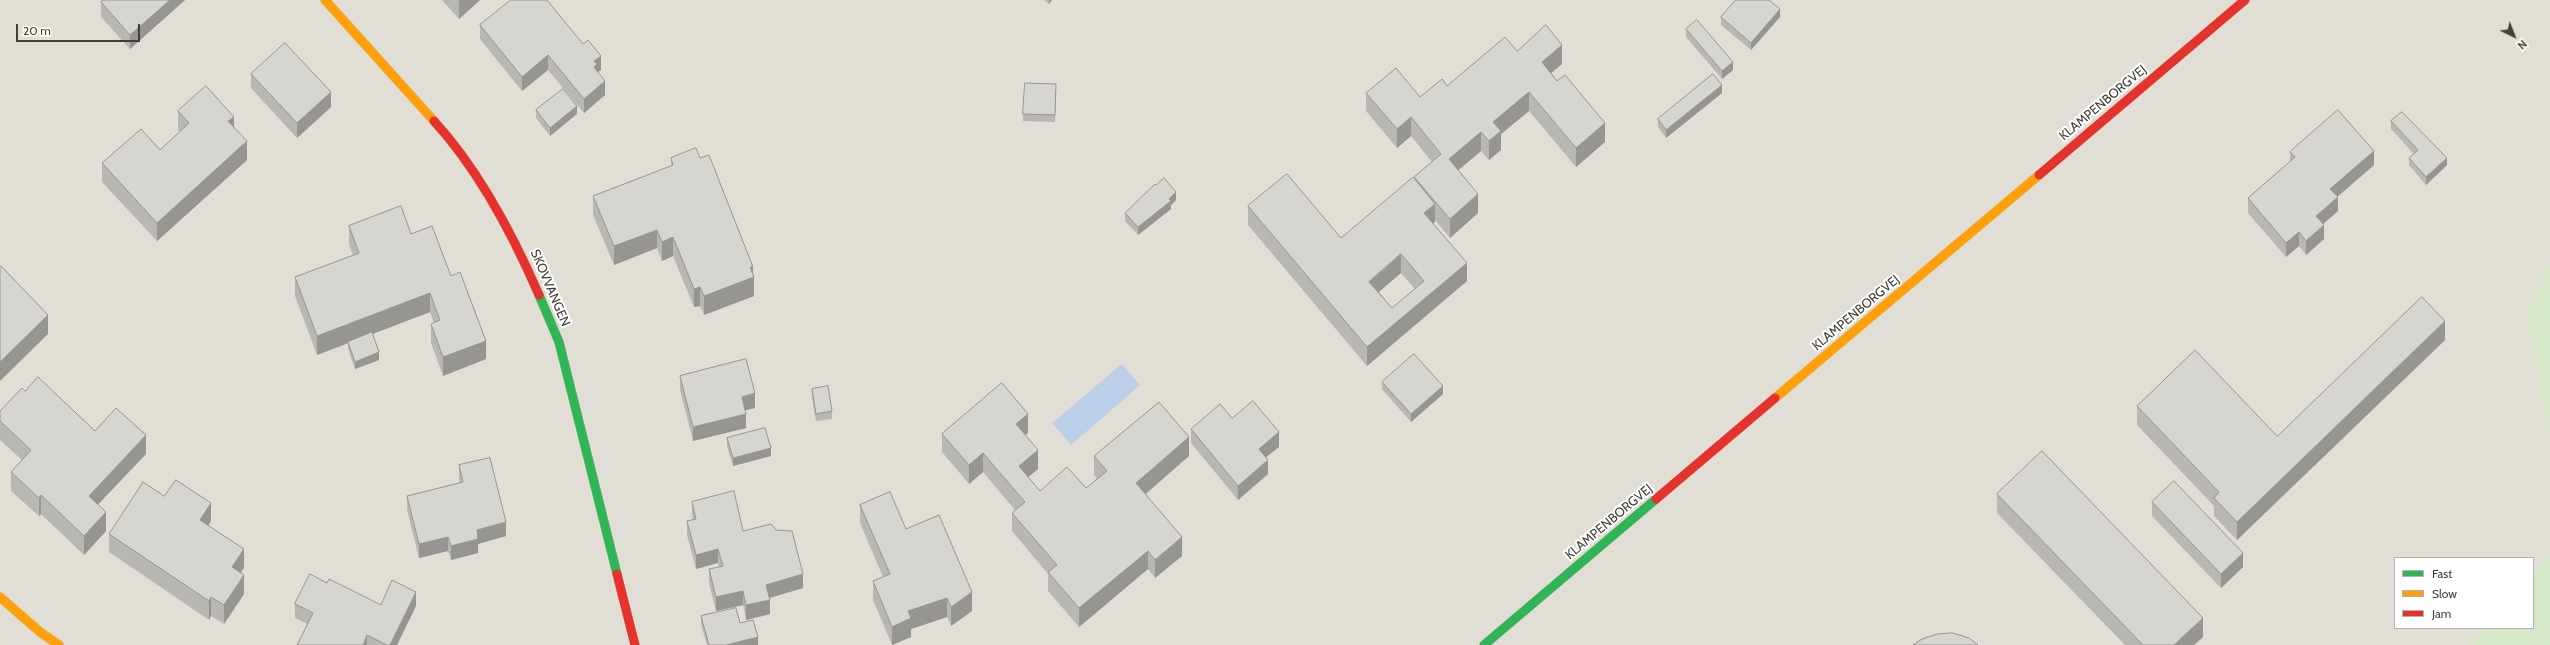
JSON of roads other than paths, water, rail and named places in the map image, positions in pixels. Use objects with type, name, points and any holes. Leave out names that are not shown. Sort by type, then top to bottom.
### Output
[{"type":"street","name":"SKOVVANGEN","points":[[325,0],[451,139],[516,240],[559,342],[635,645]]},
{"type":"street","name":"KLAMPENBORGVEJ","points":[[1484,645],[2245,0]]},
{"type":"street","points":[[0,597],[40,632],[59,645]]},
{"type":"water","points":[[1122,364],[1140,385],[1071,445],[1052,423]]}]
